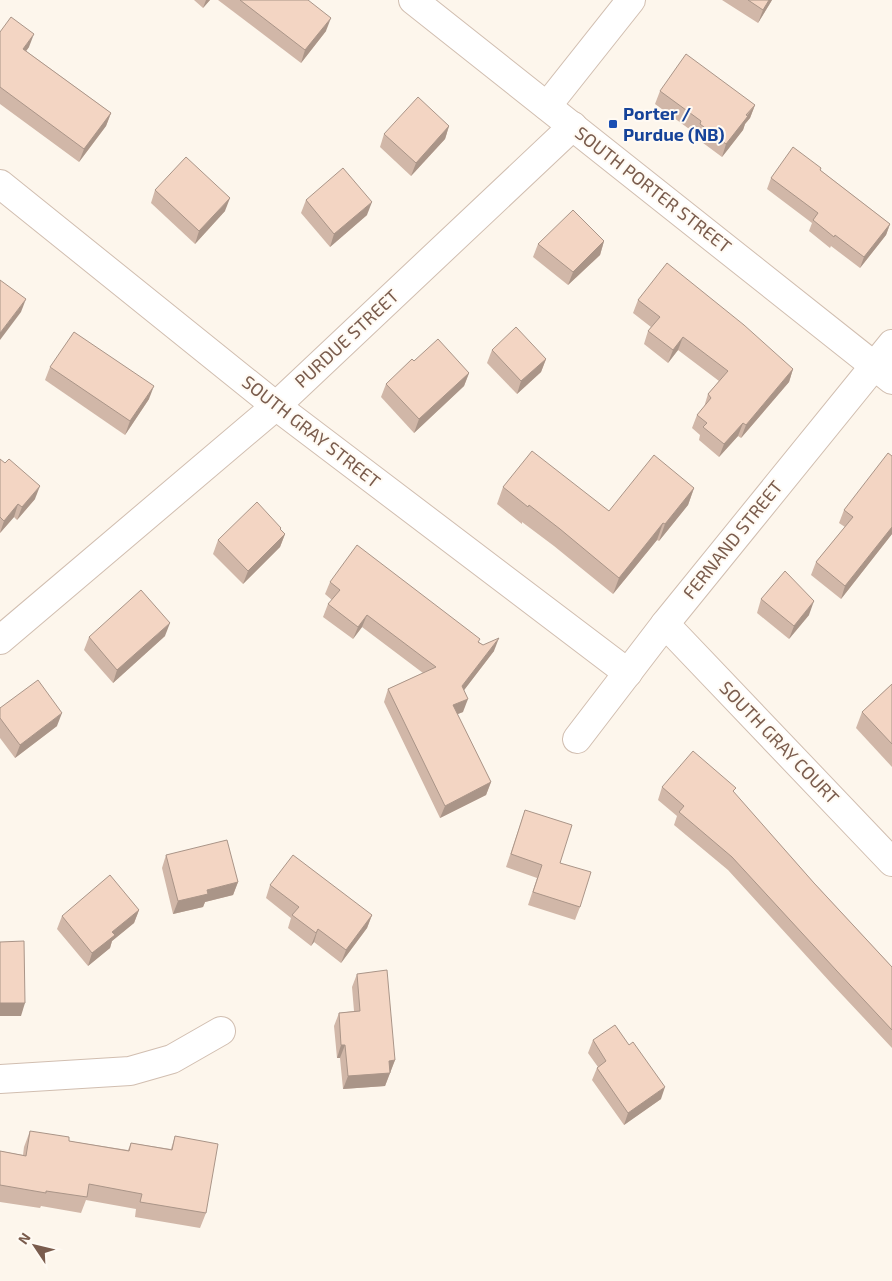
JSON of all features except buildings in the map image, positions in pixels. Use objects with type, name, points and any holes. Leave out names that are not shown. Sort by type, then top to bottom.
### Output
[{"type":"street","name":"SOUTH PORTER STREET","points":[[413,0],[883,373]]},
{"type":"street","points":[[547,106],[631,0]]},
{"type":"street","name":"PURDUE STREET","points":[[0,640],[276,406],[573,126]]},
{"type":"street","name":"SOUTH GRAY STREET","points":[[0,184],[276,406],[628,673]]},
{"type":"street","name":"FERNAND STREET","points":[[577,739],[665,624],[883,373],[892,344]]},
{"type":"street","name":"SOUTH GRAY COURT","points":[[665,624],[892,862]]},
{"type":"street","points":[[0,1079],[130,1071],[172,1059],[221,1031]]},
{"type":"place","name":"Porter / Purdue (NB)","points":[[613,124]]}]
